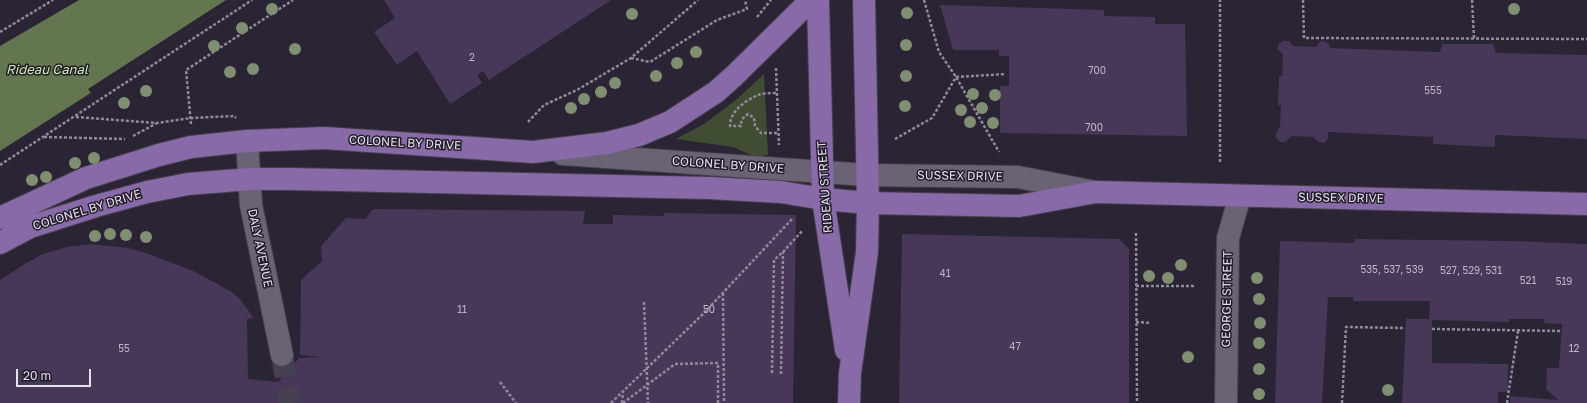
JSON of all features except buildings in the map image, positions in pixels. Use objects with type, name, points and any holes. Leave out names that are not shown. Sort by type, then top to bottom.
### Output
[{"type":"main road","points":[[533,152],[607,143],[638,135],[670,122],[716,92],[811,0]]},
{"type":"main road","name":"RIDEAU STREET","points":[[818,0],[823,199],[850,373]]},
{"type":"main road","name":"RIDEAU STREET","points":[[849,403],[850,373],[867,252],[868,203],[864,0]]},
{"type":"main road","name":"COLONEL BY DRIVE","points":[[0,218],[86,178],[159,155],[191,147],[247,141],[324,138],[533,152]]},
{"type":"main road","name":"COLONEL BY DRIVE","points":[[0,243],[30,227],[96,206],[147,192],[188,184],[250,179],[709,188],[781,192],[823,199]]},
{"type":"main road","name":"SUSSEX DRIVE","points":[[823,199],[868,203],[1019,206],[1096,192],[1587,204]]},
{"type":"street","name":"DALY AVENUE","points":[[247,141],[251,205],[282,355]]},
{"type":"street","name":"COLONEL BY DRIVE","points":[[533,152],[822,171]]},
{"type":"street","name":"SUSSEX DRIVE","points":[[822,171],[867,175],[1018,177],[1096,192]]},
{"type":"street","name":"GEORGE STREET","points":[[1226,403],[1228,238],[1240,196]]},
{"type":"path","points":[[0,32],[53,0]]},
{"type":"path","points":[[0,165],[76,117],[252,0]]},
{"type":"path","points":[[191,131],[186,70],[293,0]]},
{"type":"path","points":[[528,122],[544,105],[577,90],[631,58],[698,0]]},
{"type":"path","points":[[631,58],[650,62],[717,20],[747,9],[745,0]]},
{"type":"path","points":[[753,22],[771,0]]},
{"type":"path","points":[[924,0],[939,52],[956,77],[1002,158]]},
{"type":"path","points":[[1220,0],[1220,162]]},
{"type":"path","points":[[1303,0],[1304,38],[1587,39]]},
{"type":"path","points":[[1472,0],[1474,38]]},
{"type":"path","points":[[776,67],[780,151]]},
{"type":"path","points":[[956,77],[1006,74]]},
{"type":"path","points":[[895,139],[932,118],[956,77]]},
{"type":"path","points":[[778,93],[759,95],[739,106],[730,118],[730,126],[741,126],[741,121],[748,114],[754,118],[755,126],[761,133],[778,133]]},
{"type":"path","points":[[76,117],[157,123],[191,118],[234,116],[238,120]]},
{"type":"path","points":[[43,137],[128,139],[157,123]]},
{"type":"path","points":[[611,403],[724,293],[796,215]]},
{"type":"path","points":[[772,373],[774,260],[803,230]]},
{"type":"path","points":[[1136,233],[1137,403]]},
{"type":"path","points":[[781,374],[783,252]]},
{"type":"path","points":[[1136,286],[1194,286]]},
{"type":"path","points":[[724,293],[724,403]]},
{"type":"path","points":[[644,302],[648,403]]},
{"type":"path","points":[[1136,322],[1151,323]]},
{"type":"path","points":[[1342,403],[1346,327],[1405,328]]},
{"type":"path","points":[[1432,329],[1562,331]]},
{"type":"path","points":[[1507,403],[1518,331]]},
{"type":"path","points":[[623,403],[675,364],[718,363],[718,403]]},
{"type":"path","points":[[500,382],[516,403]]},
{"type":"path","points":[[623,392],[623,403]]},
{"type":"shaded area","points":[[764,74],[768,155],[755,157],[733,147],[676,139],[704,124],[737,99]]},
{"type":"water","name":"Rideau Canal","points":[[79,0],[236,0],[0,151],[0,46]]},
{"type":"pier","points":[[226,0],[236,0],[91,93],[88,89]]},
{"type":"tunnel","points":[[282,355],[290,403]]}]
